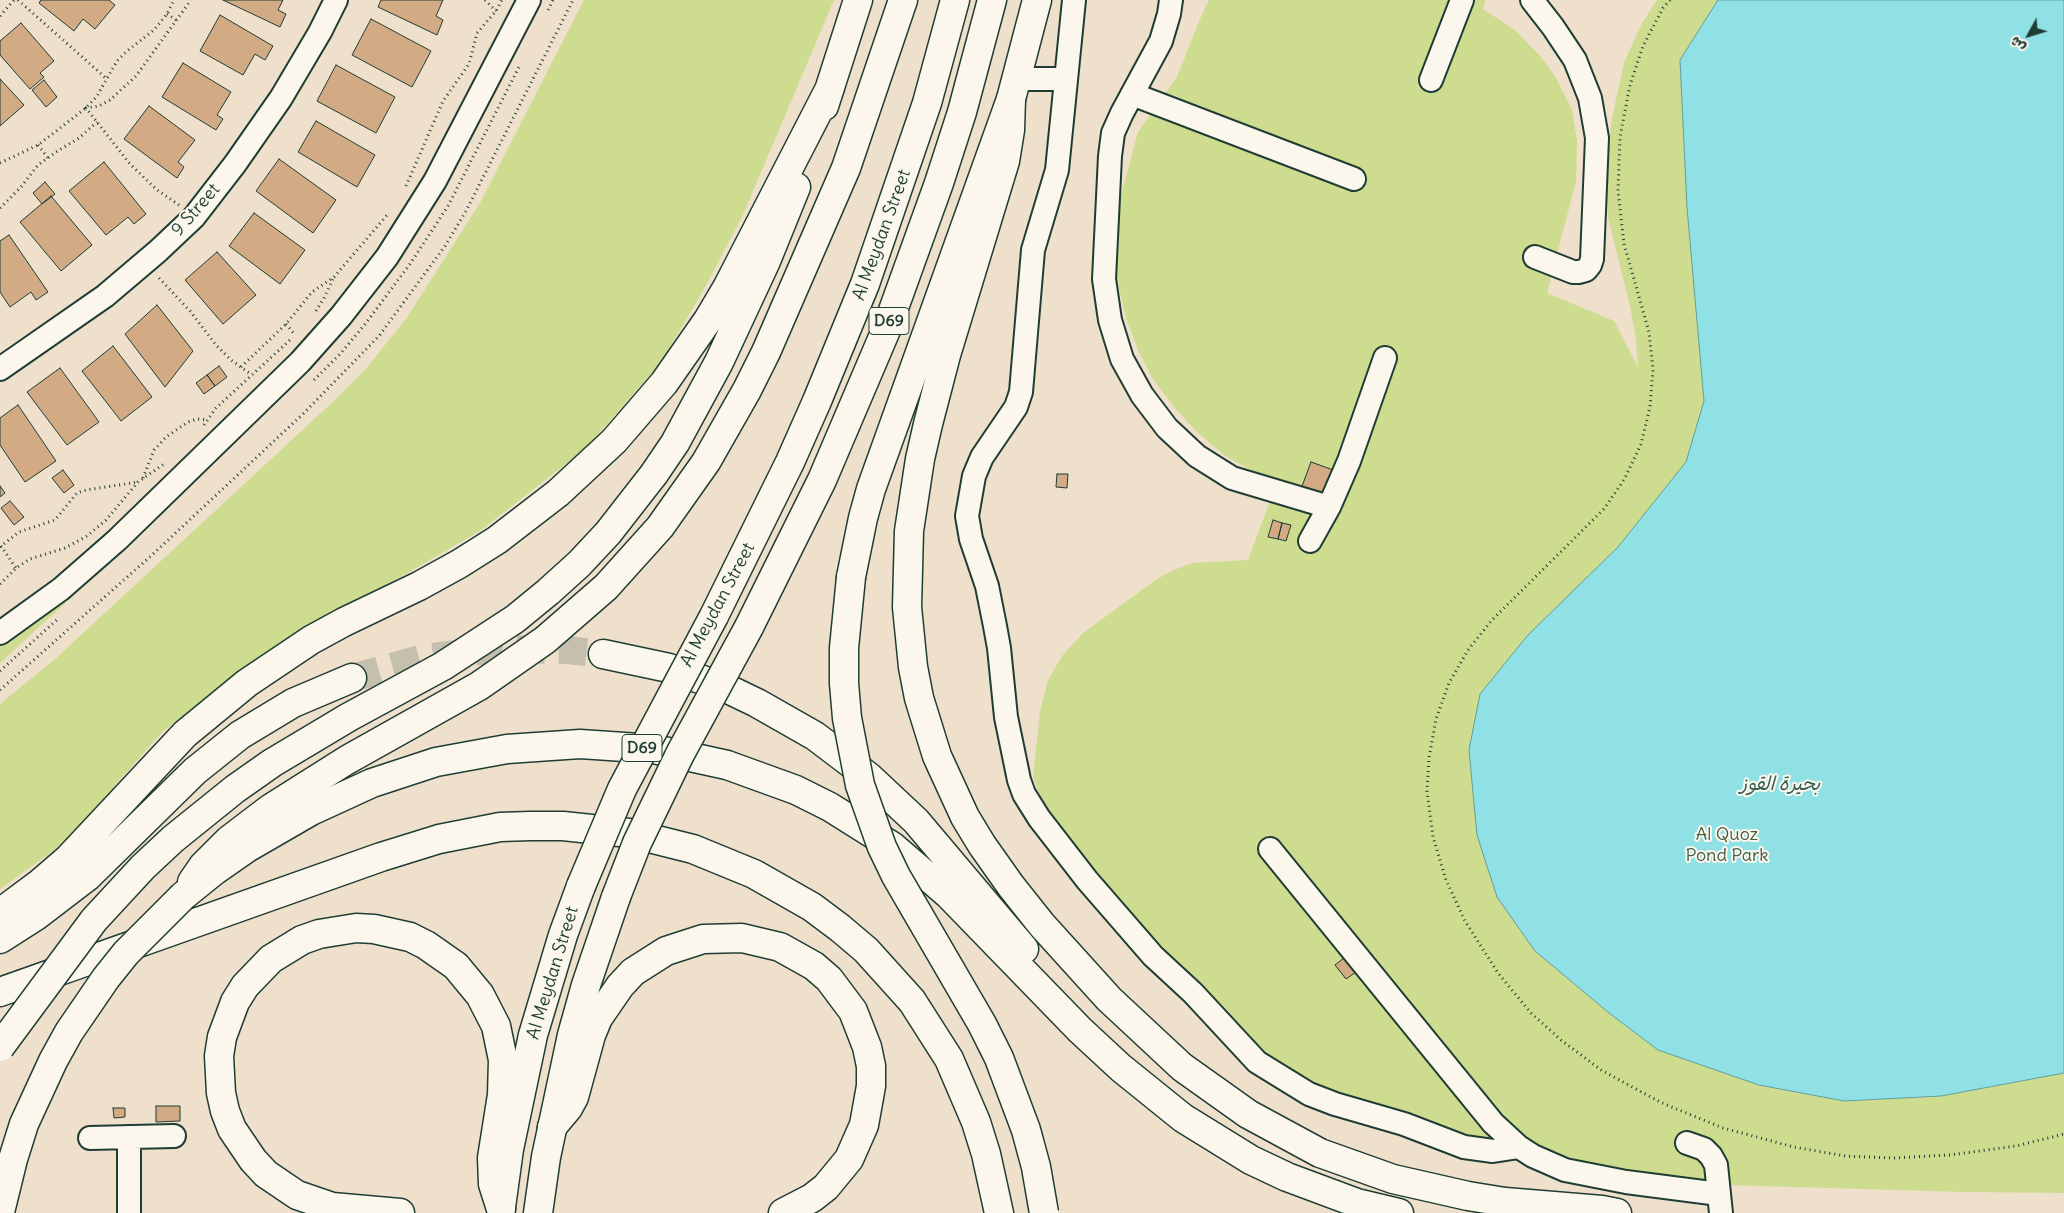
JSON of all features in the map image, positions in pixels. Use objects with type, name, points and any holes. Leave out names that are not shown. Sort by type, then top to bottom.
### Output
[{"type":"main road","points":[[0,1047],[94,920],[121,890],[173,839],[272,763],[341,721],[443,666],[515,619],[579,564],[608,533],[654,474],[693,411],[743,312],[790,204],[858,0]]},
{"type":"main road","points":[[183,896],[203,866],[228,840],[271,808],[324,774],[513,664],[576,615],[628,564],[660,528],[706,462],[747,390],[766,352],[846,168],[903,0]]},
{"type":"main road","name":"Al Meydan Street","points":[[501,1147],[555,960],[581,886],[622,789],[714,616],[790,462],[862,292],[927,103],[955,0]]},
{"type":"main road","name":"Al Meydan Street","points":[[538,1213],[546,1157],[568,1051],[586,985],[616,896],[637,843],[680,754],[749,627],[822,480],[886,330],[939,183],[962,112],[992,0]]},
{"type":"main road","points":[[1037,0],[1014,89],[871,489],[851,578],[844,648],[844,683],[849,736],[860,785],[879,839],[896,876],[982,1024],[999,1058],[1026,1130],[1036,1167],[1044,1213]]},
{"type":"main road","points":[[0,913],[39,884],[68,859],[185,734],[247,682],[310,640],[459,564],[528,517],[593,461],[640,413],[664,383],[708,320],[727,288],[830,88]]},
{"type":"main road","points":[[1014,89],[1005,161],[946,355],[922,450],[913,495],[908,550],[907,614],[913,668],[919,698],[937,756],[965,817],[982,845],[1024,901],[1075,962],[1109,998],[1182,1067],[1248,1114],[1320,1153],[1393,1179],[1468,1196],[1505,1202],[1587,1208],[1617,1213]]},
{"type":"main road","points":[[603,654],[669,668],[750,699],[815,736],[869,776],[916,821],[937,845],[1121,1068]]},
{"type":"main road","points":[[0,939],[36,916],[87,877],[195,771],[240,735],[293,703],[352,678]]},
{"type":"main road","points":[[0,1212],[24,1124],[53,1061],[69,1032],[101,985],[126,953],[183,896],[247,848],[326,804],[404,772],[472,754],[516,748],[571,744],[617,745],[654,749],[727,765],[796,790],[830,807],[861,826],[921,870],[949,895],[1047,997],[1121,1068],[1183,1118],[1251,1160],[1324,1191],[1358,1203],[1399,1213]]},
{"type":"main road","points":[[0,992],[410,847],[462,834],[500,828],[563,826],[596,828],[661,840],[700,852],[746,870],[783,889],[840,928],[872,956],[912,1001],[956,1074],[976,1122],[990,1170],[999,1213]]},
{"type":"main road","points":[[400,1213],[332,1207],[297,1195],[266,1174],[247,1153],[232,1129],[220,1093],[218,1074],[222,1037],[235,1002],[245,986],[271,959],[302,940],[319,934],[356,928],[374,929],[392,932],[418,941],[456,966],[469,980],[489,1010],[500,1043],[503,1078],[501,1147],[492,1171],[493,1184],[500,1211]]},
{"type":"main road","points":[[552,1127],[568,1108],[574,1097],[585,1054],[598,1018],[620,986],[633,972],[666,951],[703,939],[742,938],[762,941],[780,947],[798,956],[822,973],[842,994],[853,1011],[867,1047],[871,1066],[871,1086],[864,1125],[849,1159],[826,1187],[812,1198],[783,1213]]},
{"type":"street","name":"9 Street","points":[[0,370],[105,296],[158,251],[194,216],[235,164],[281,98],[320,32],[336,0]]},
{"type":"street","points":[[0,632],[61,589],[117,540],[300,362],[341,316],[387,257],[435,181],[529,0]]},
{"type":"street","points":[[1074,0],[1056,170],[1033,250],[1021,392],[1016,407],[982,457],[974,476],[968,516],[971,539],[987,586],[992,610],[999,648],[1009,738],[1015,768],[1024,794],[1050,833],[1153,956],[1193,993],[1248,1054],[1266,1069],[1292,1086],[1326,1101],[1397,1121],[1464,1147],[1493,1151],[1518,1147]]},
{"type":"street","points":[[1171,0],[1161,41],[1113,133],[1105,238],[1104,279],[1110,320],[1122,359],[1142,395],[1167,428],[1197,456],[1232,478],[1329,507]]},
{"type":"street","points":[[1431,80],[1462,0]]},
{"type":"street","points":[[1532,0],[1553,26],[1575,60],[1590,98],[1597,138],[1592,259],[1590,265],[1586,270],[1572,272],[1535,257]]},
{"type":"street","points":[[1014,89],[1065,79]]},
{"type":"street","points":[[1132,94],[1354,179]]},
{"type":"street","points":[[1310,541],[1329,507],[1349,460],[1385,358]]},
{"type":"street","points":[[1270,849],[1493,1123],[1518,1147],[1565,1170],[1720,1204],[1716,1165],[1704,1149],[1687,1143]]},
{"type":"street","points":[[90,1138],[174,1136]]},
{"type":"street","points":[[129,1137],[129,1213]]},
{"type":"path","points":[[0,16],[16,0],[107,79]]},
{"type":"path","points":[[0,163],[38,145],[86,108],[97,96],[117,61],[154,30],[167,14],[174,0]]},
{"type":"path","points":[[86,108],[99,106],[120,92],[150,59],[191,0]]},
{"type":"path","points":[[485,0],[496,12]]},
{"type":"path","points":[[405,189],[443,100],[469,64],[478,33],[496,12],[502,0]]},
{"type":"path","points":[[1670,0],[1643,46],[1630,85],[1620,137],[1618,191],[1624,244],[1649,332],[1653,369],[1650,407],[1641,444],[1625,478],[1604,509],[1492,620],[1468,650],[1449,684],[1436,719],[1429,758],[1427,790],[1434,837],[1446,880],[1465,921],[1498,973],[1531,1013],[1601,1070],[1662,1103],[1714,1124],[1794,1148],[1845,1156],[1893,1158],[1950,1156],[2016,1146],[2064,1134]]},
{"type":"path","points":[[167,14],[176,20]]},
{"type":"path","points":[[86,108],[118,150],[143,177],[156,189],[194,216]]},
{"type":"path","points":[[0,208],[48,158],[79,138],[97,122]]},
{"type":"path","points":[[38,145],[48,158]]},
{"type":"path","points":[[241,367],[286,324],[312,292],[334,276],[392,210]]},
{"type":"path","points":[[312,316],[324,298],[334,276]]},
{"type":"path","points":[[159,278],[190,310],[216,345],[252,375]]},
{"type":"path","points":[[286,324],[295,335]]},
{"type":"path","points":[[203,426],[216,408],[301,329]]},
{"type":"path","points":[[142,479],[154,450],[166,437],[188,422],[197,419],[207,420]]},
{"type":"path","points":[[0,584],[16,568],[30,560],[65,548],[87,536],[106,520],[138,482],[168,462]]},
{"type":"path","points":[[16,568],[0,547],[24,530],[55,520],[77,493],[138,482]]},
{"type":"green space","points":[[584,0],[834,0],[743,215],[702,293],[659,365],[585,449],[481,530],[251,664],[162,732],[57,848],[0,889],[0,704],[54,660],[364,371],[406,319],[480,203]]},
{"type":"green space","name":"Al Quoz Pond Park","points":[[1209,0],[1486,0],[1483,9],[1515,30],[1541,57],[1556,78],[1572,110],[1577,140],[1576,181],[1547,293],[1614,321],[1638,367],[1636,339],[1630,306],[1608,217],[1605,178],[1612,118],[1624,63],[1641,25],[1657,0],[2064,0],[2064,1193],[1725,1185],[1597,1170],[1327,1096],[1275,1060],[1255,1050],[1114,899],[1047,813],[1033,777],[1040,712],[1048,680],[1062,656],[1083,633],[1157,579],[1174,570],[1192,563],[1248,560],[1276,485],[1224,455],[1197,432],[1173,406],[1153,379],[1138,350],[1126,318],[1117,279],[1115,246],[1118,207],[1138,132],[1177,77]]},
{"type":"green space","points":[[117,556],[0,663],[0,643],[97,569]]},
{"type":"water","name":"بحيرة القوز","points":[[1718,0],[2064,0],[2064,1073],[1941,1096],[1844,1101],[1759,1085],[1658,1050],[1609,1013],[1535,951],[1497,897],[1477,835],[1469,750],[1480,694],[1528,635],[1618,547],[1686,462],[1704,401],[1687,207],[1680,60]]},
{"type":"building","points":[[41,0],[109,0],[115,5],[95,29],[83,19],[74,31],[39,3]]},
{"type":"building","points":[[223,0],[283,0],[278,10],[286,14],[280,27]]},
{"type":"building","points":[[381,0],[443,0],[436,16],[443,20],[437,35],[378,7]]},
{"type":"building","points":[[220,15],[273,46],[265,60],[255,54],[243,75],[200,51]]},
{"type":"building","points":[[371,19],[431,51],[412,87],[352,55]]},
{"type":"building","points":[[21,23],[54,61],[40,73],[44,77],[30,89],[0,55],[0,41]]},
{"type":"building","points":[[183,63],[231,92],[217,115],[223,119],[216,130],[162,97]]},
{"type":"building","points":[[336,65],[395,97],[376,133],[317,101]]},
{"type":"building","points":[[0,79],[24,105],[0,126]]},
{"type":"building","points":[[44,80],[57,97],[46,107],[32,90]]},
{"type":"building","points":[[149,106],[195,140],[178,162],[184,167],[177,178],[124,139]]},
{"type":"building","points":[[316,121],[375,155],[357,187],[298,152]]},
{"type":"building","points":[[279,159],[336,200],[313,233],[256,191]]},
{"type":"building","points":[[104,162],[146,214],[134,224],[128,217],[106,235],[69,191]]},
{"type":"building","points":[[45,182],[55,194],[42,204],[33,193]]},
{"type":"building","points":[[51,196],[92,245],[61,271],[20,222]]},
{"type":"building","points":[[254,213],[305,250],[280,284],[229,246]]},
{"type":"building","points":[[9,235],[48,292],[36,300],[31,292],[10,307],[0,292],[0,241]]},
{"type":"building","points":[[217,252],[256,295],[223,324],[185,280]]},
{"type":"building","points":[[157,305],[193,351],[165,387],[125,334]]},
{"type":"building","points":[[113,346],[152,397],[121,421],[82,371]]},
{"type":"building","points":[[219,366],[227,377],[215,386],[207,375]]},
{"type":"building","points":[[60,368],[99,422],[67,445],[27,392]]},
{"type":"building","points":[[207,375],[215,386],[204,394],[196,383]]},
{"type":"building","points":[[18,405],[56,461],[25,482],[0,445],[0,418]]},
{"type":"building","points":[[1311,462],[1336,471],[1326,499],[1301,489]]},
{"type":"building","points":[[63,470],[74,485],[64,493],[52,478]]},
{"type":"building","points":[[1057,474],[1068,474],[1067,488],[1056,487]]},
{"type":"building","points":[[0,486],[5,493],[0,497]]},
{"type":"building","points":[[10,501],[24,517],[14,525],[1,508]]},
{"type":"building","points":[[1273,520],[1282,523],[1278,539],[1268,537]]},
{"type":"building","points":[[1282,523],[1291,525],[1286,541],[1278,539]]},
{"type":"building","points":[[1344,958],[1356,972],[1346,979],[1335,965]]},
{"type":"building","points":[[156,1106],[180,1106],[180,1121],[156,1122]]},
{"type":"building","points":[[113,1108],[125,1108],[125,1117],[114,1118]]},
{"type":"tunnel","points":[[352,678],[424,658],[496,649],[568,650],[603,654]]}]
